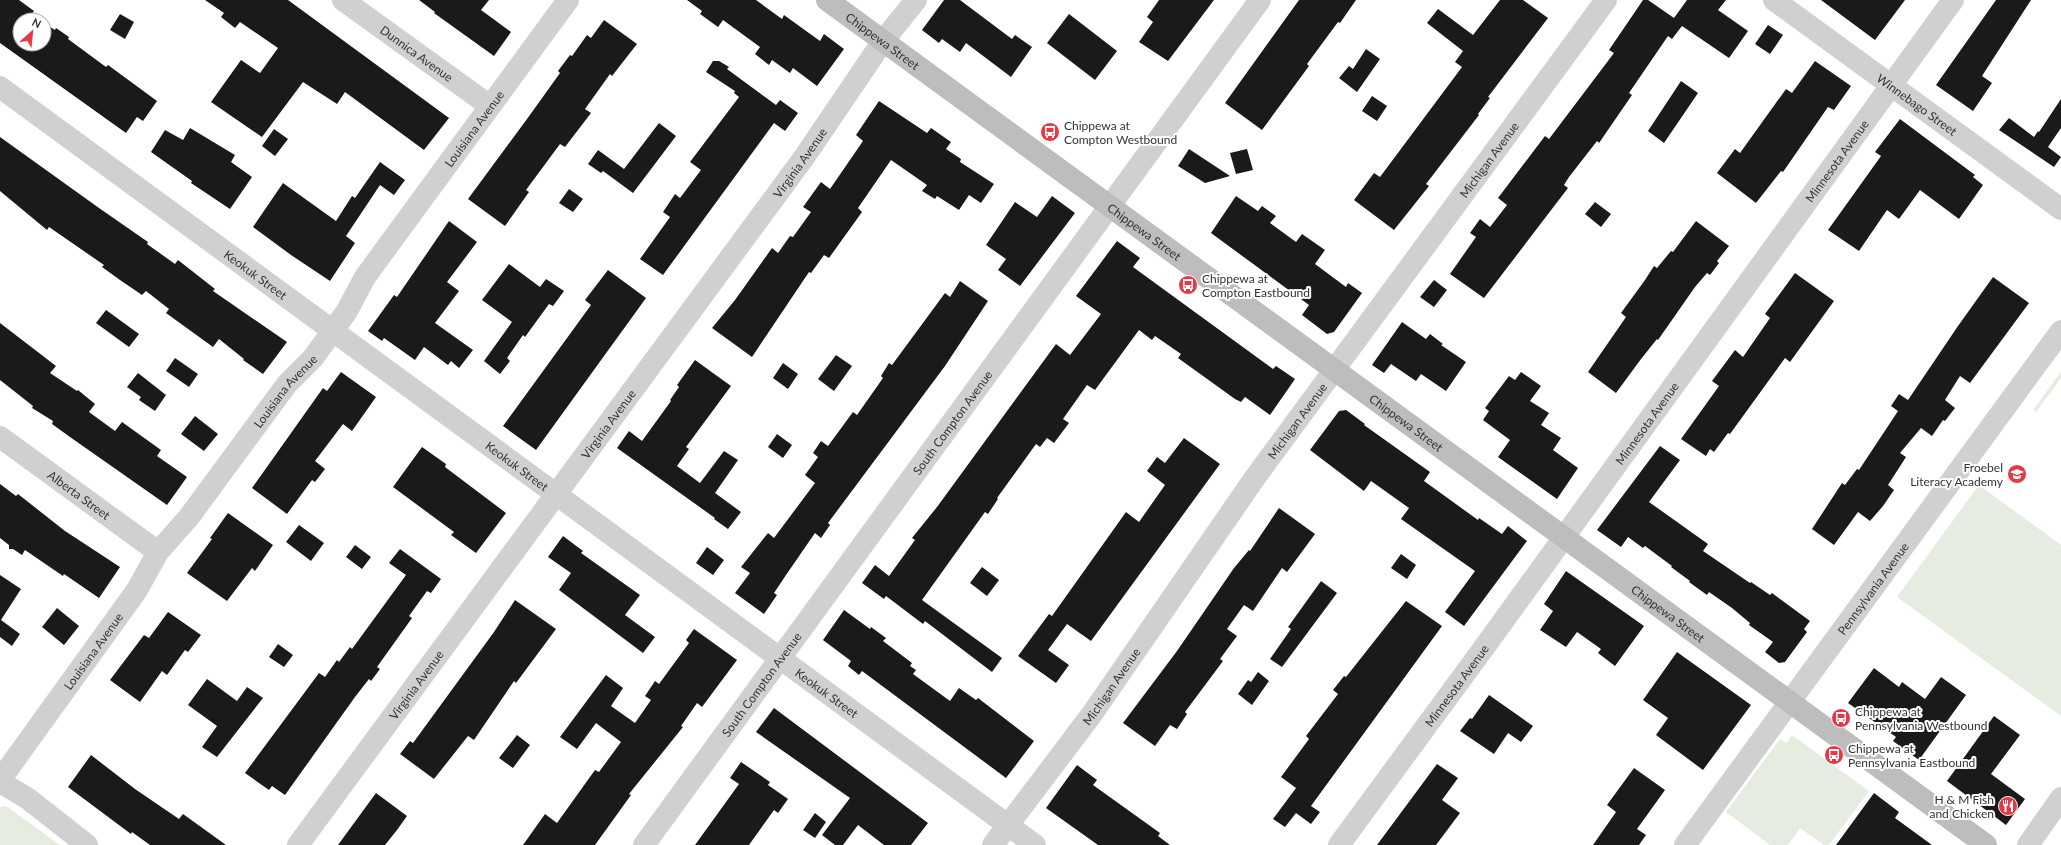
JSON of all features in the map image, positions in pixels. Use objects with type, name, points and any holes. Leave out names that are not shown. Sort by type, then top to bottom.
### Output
[{"type":"main road","name":"Chippewa Street","points":[[827,0],[1789,703],[1986,845]]},
{"type":"street","name":"Dunnica Avenue","points":[[343,0],[490,106]]},
{"type":"street","name":"Louisiana Avenue","points":[[0,781],[137,590],[158,552],[189,517],[287,384],[308,363],[332,332],[347,311],[365,277],[568,0]]},
{"type":"street","name":"Virginia Avenue","points":[[298,845],[805,156],[883,41],[916,0]]},
{"type":"street","name":"South Compton Avenue","points":[[644,845],[1260,0]]},
{"type":"street","name":"Michigan Avenue","points":[[993,845],[1092,714],[1254,479],[1606,0]]},
{"type":"street","name":"Winnebago Street","points":[[1774,0],[2061,209]]},
{"type":"street","name":"Minnesota Avenue","points":[[1339,845],[1564,538],[1953,0]]},
{"type":"street","name":"Keokuk Street","points":[[0,87],[332,332],[780,657],[1035,845]]},
{"type":"street","name":"Pennsylvania Avenue","points":[[1684,845],[2061,331]]},
{"type":"street","name":"Alberta Street","points":[[0,437],[158,552]]},
{"type":"street","points":[[0,781],[34,803],[86,845]]},
{"type":"street","points":[[2028,845],[2061,798]]},
{"type":"shaded area","points":[[2061,372],[2061,378],[2036,412],[2033,410]]},
{"type":"shaded area","name":"Froebel Literacy Academy","points":[[1979,485],[2061,545],[2061,716],[1897,597]]},
{"type":"shaded area","points":[[1792,735],[1869,791],[1829,845],[1824,845],[1800,828],[1788,845],[1770,845],[1726,812],[1780,739],[1786,743]]},
{"type":"shaded area","points":[[4,806],[9,808],[60,845],[0,845],[0,807]]},
{"type":"building","points":[[0,0],[19,0],[34,11],[12,12],[12,52],[0,43]]},
{"type":"building","points":[[205,0],[288,0],[449,118],[424,150],[345,92],[337,104],[303,82],[262,137],[211,102],[241,60],[260,73],[278,48],[240,22],[235,28],[221,17],[224,13]]},
{"type":"building","points":[[419,0],[489,0],[481,10],[511,32],[494,56],[434,13],[435,12]]},
{"type":"building","points":[[687,0],[756,0],[782,19],[784,15],[820,41],[824,34],[844,49],[817,86],[793,68],[790,73],[772,60],[769,65],[755,54],[760,47],[723,20],[718,27],[700,14],[702,11]]},
{"type":"building","points":[[944,0],[960,0],[1012,39],[1015,35],[1032,47],[1011,77],[966,43],[960,52],[942,39],[939,43],[922,30]]},
{"type":"building","points":[[1159,0],[1214,0],[1168,61],[1139,42],[1153,22],[1147,17]]},
{"type":"building","points":[[1299,0],[1356,0],[1340,23],[1338,22],[1307,64],[1309,66],[1262,130],[1225,103]]},
{"type":"building","points":[[1500,0],[1523,0],[1548,18],[1488,97],[1490,98],[1478,114],[1479,115],[1426,184],[1429,186],[1394,230],[1354,200],[1374,173],[1380,177],[1462,67],[1455,62],[1463,51],[1427,23],[1438,9],[1473,35]]},
{"type":"building","points":[[1643,0],[1648,0],[1674,18],[1687,0],[1726,0],[1718,10],[1748,31],[1729,58],[1682,26],[1672,39],[1668,36],[1629,93],[1632,95],[1599,143],[1597,141],[1569,177],[1564,185],[1568,188],[1484,298],[1450,274],[1476,237],[1470,233],[1480,219],[1490,227],[1507,205],[1498,198],[1545,136],[1549,139],[1614,53],[1609,50]]},
{"type":"building","points":[[1821,0],[1905,0],[1875,40]]},
{"type":"building","points":[[1996,0],[2031,0],[1982,76],[1992,83],[1973,111],[1936,85]]},
{"type":"building","points":[[120,14],[134,22],[125,39],[110,30]]},
{"type":"building","points":[[1069,14],[1117,51],[1095,80],[1047,43]]},
{"type":"building","points":[[604,20],[637,44],[612,76],[610,74],[585,109],[591,113],[565,147],[560,144],[526,190],[529,192],[505,226],[468,199],[560,73],[558,71],[570,55],[572,56],[587,35],[591,38]]},
{"type":"building","points":[[1768,25],[1783,35],[1770,54],[1755,44]]},
{"type":"building","points":[[52,28],[55,30],[56,28],[69,37],[68,39],[106,67],[108,65],[157,101],[143,121],[137,117],[126,133],[13,52],[52,52]]},
{"type":"building","points":[[1366,49],[1380,59],[1357,92],[1339,78],[1349,66],[1353,69]]},
{"type":"building","points":[[713,61],[719,61],[729,67],[727,69],[776,105],[780,100],[798,113],[785,131],[774,123],[663,275],[640,259],[670,217],[663,212],[675,194],[680,198],[701,170],[690,162],[739,97],[734,93],[735,91],[706,72]]},
{"type":"building","points":[[1815,61],[1851,86],[1834,110],[1828,107],[1783,172],[1781,171],[1756,203],[1717,173],[1735,149],[1740,153],[1786,89],[1792,93]]},
{"type":"building","points":[[1681,81],[1698,93],[1664,143],[1648,131]]},
{"type":"building","points":[[1372,96],[1387,106],[1377,121],[1362,111]]},
{"type":"building","points":[[2061,99],[2061,128],[2048,147],[2061,157],[2054,167],[1999,130],[2009,118],[2034,137]]},
{"type":"building","points":[[879,101],[927,133],[931,128],[951,142],[946,149],[961,159],[960,162],[994,184],[981,203],[969,195],[959,210],[937,196],[935,199],[922,191],[927,185],[891,160],[858,208],[862,212],[829,258],[824,255],[811,273],[809,272],[752,357],[712,328],[735,300],[772,248],[778,253],[790,236],[793,237],[811,212],[803,207],[821,182],[830,189],[863,141],[856,135]]},
{"type":"building","points":[[1900,119],[1975,175],[1973,177],[1983,185],[1959,219],[1920,190],[1899,219],[1887,210],[1859,251],[1828,230],[1881,156],[1875,152]]},
{"type":"building","points":[[659,123],[676,136],[633,193],[603,171],[601,173],[588,164],[598,150],[624,169]]},
{"type":"building","points":[[190,128],[235,155],[231,162],[252,177],[230,209],[191,183],[192,181],[151,152],[165,130],[183,140]]},
{"type":"building","points":[[274,129],[288,139],[275,156],[262,146]]},
{"type":"building","points":[[0,137],[148,242],[147,244],[175,264],[178,260],[215,289],[213,291],[287,342],[263,374],[243,360],[244,359],[219,339],[213,347],[166,313],[169,309],[146,291],[142,295],[102,267],[104,265],[49,227],[47,230],[0,191]]},
{"type":"building","points":[[1189,149],[1230,176],[1205,183],[1178,166]]},
{"type":"building","points":[[1247,149],[1253,170],[1236,174],[1230,153]]},
{"type":"building","points":[[380,162],[405,180],[394,195],[380,185],[346,236],[355,243],[330,281],[253,227],[283,183],[336,221],[352,196],[355,198]]},
{"type":"building","points":[[569,189],[583,199],[573,212],[559,203]]},
{"type":"building","points":[[1052,196],[1075,213],[1020,286],[998,270],[1006,259],[986,245],[1015,202],[1037,217]]},
{"type":"building","points":[[1236,196],[1258,211],[1262,206],[1276,216],[1270,223],[1296,242],[1302,234],[1325,250],[1315,264],[1346,287],[1348,283],[1362,293],[1334,332],[1327,334],[1302,315],[1309,305],[1211,233]]},
{"type":"building","points":[[1595,202],[1611,214],[1601,227],[1585,214]]},
{"type":"building","points":[[449,221],[477,242],[447,282],[459,291],[435,323],[473,350],[459,368],[451,361],[448,365],[424,347],[415,360],[384,338],[382,341],[368,331],[394,295],[397,297]]},
{"type":"building","points":[[1696,221],[1729,246],[1717,261],[1719,263],[1710,275],[1707,273],[1695,287],[1658,340],[1657,339],[1641,359],[1616,393],[1588,372],[1626,317],[1621,313],[1654,266],[1657,268],[1671,251],[1673,252]]},
{"type":"building","points":[[1117,241],[1140,258],[1133,267],[1273,369],[1276,366],[1295,379],[1270,415],[1245,397],[1241,402],[1235,399],[1178,358],[1181,354],[1155,336],[1152,340],[1139,330],[1095,390],[1087,385],[1063,419],[1069,423],[1054,443],[1047,438],[1040,447],[1036,444],[997,498],[998,499],[988,514],[985,512],[922,600],[1002,658],[992,672],[925,621],[923,624],[886,596],[884,599],[862,583],[875,565],[889,576],[915,540],[912,538],[937,507],[1056,344],[1070,355],[1101,314],[1076,296]]},
{"type":"building","points":[[509,264],[540,287],[546,279],[564,291],[553,306],[549,304],[525,337],[523,335],[507,358],[510,361],[500,374],[484,361],[512,322],[482,300]]},
{"type":"building","points":[[608,270],[646,298],[536,450],[503,426],[591,305],[585,300]]},
{"type":"building","points":[[1795,273],[1834,301],[1790,362],[1785,358],[1730,434],[1728,433],[1714,452],[1710,449],[1706,456],[1681,439],[1719,386],[1712,381],[1735,350],[1743,357],[1770,318],[1765,314]]},
{"type":"building","points":[[1993,277],[2029,303],[1970,383],[1960,376],[1945,400],[1955,408],[1945,421],[1943,420],[1932,436],[1921,428],[1900,453],[1906,457],[1888,485],[1894,490],[1883,506],[1870,521],[1858,512],[1834,545],[1812,529],[1842,483],[1845,485],[1857,469],[1859,470],[1898,411],[1891,406],[1899,394],[1908,400]]},
{"type":"building","points":[[1434,280],[1447,290],[1434,307],[1420,297]]},
{"type":"building","points":[[960,281],[988,301],[945,366],[828,523],[830,525],[821,538],[815,533],[774,593],[777,595],[764,614],[735,593],[750,573],[741,567],[768,533],[774,538],[815,483],[805,475],[818,457],[813,453],[821,441],[828,446],[853,412],[857,415],[883,378],[881,376],[889,363],[892,365],[945,293],[950,297]]},
{"type":"building","points":[[106,310],[139,334],[129,347],[96,323]]},
{"type":"building","points":[[1402,322],[1426,339],[1430,334],[1443,344],[1441,345],[1466,362],[1446,391],[1421,374],[1416,381],[1391,364],[1384,373],[1372,365]]},
{"type":"building","points":[[0,323],[56,366],[50,373],[77,391],[78,390],[95,404],[89,412],[115,431],[122,422],[161,450],[157,456],[187,477],[167,505],[52,424],[53,421],[32,408],[33,406],[0,380]]},
{"type":"building","points":[[836,355],[852,366],[834,391],[818,379]]},
{"type":"building","points":[[175,358],[198,374],[189,387],[166,371]]},
{"type":"building","points":[[695,360],[731,386],[686,447],[689,449],[677,466],[700,483],[724,451],[738,460],[715,493],[741,512],[728,529],[714,519],[715,518],[617,448],[629,431],[642,441],[671,401],[670,400],[679,387],[677,385]]},
{"type":"building","points":[[783,363],[798,374],[788,389],[773,378]]},
{"type":"building","points":[[341,372],[376,397],[352,431],[343,424],[315,461],[325,469],[315,482],[312,480],[287,514],[252,488],[323,388],[327,391]]},
{"type":"building","points":[[1521,372],[1541,386],[1530,401],[1549,413],[1541,425],[1561,438],[1553,450],[1578,468],[1557,499],[1498,457],[1510,440],[1483,420],[1489,411],[1485,408],[1509,376],[1515,380]]},
{"type":"building","points":[[138,373],[166,395],[155,411],[139,400],[141,397],[127,387]]},
{"type":"building","points":[[1346,410],[1365,424],[1364,425],[1430,472],[1424,481],[1478,520],[1479,518],[1502,534],[1508,526],[1527,541],[1464,626],[1445,612],[1475,571],[1401,519],[1409,508],[1371,481],[1364,491],[1310,450],[1339,411]]},
{"type":"building","points":[[195,416],[218,434],[204,451],[181,434]]},
{"type":"building","points":[[777,434],[792,445],[783,458],[768,447]]},
{"type":"building","points":[[1184,438],[1220,464],[1091,641],[1067,624],[1048,650],[1069,665],[1056,683],[1018,656],[1049,614],[1052,616],[1126,512],[1139,522],[1165,485],[1147,471],[1157,457],[1165,463]]},
{"type":"building","points":[[1660,446],[1680,460],[1649,502],[1708,544],[1703,551],[1750,583],[1751,582],[1770,595],[1772,593],[1810,621],[1804,629],[1807,632],[1785,662],[1779,663],[1765,652],[1773,642],[1749,625],[1750,623],[1732,608],[1709,592],[1707,595],[1645,546],[1643,548],[1628,537],[1621,547],[1597,530]]},
{"type":"building","points":[[422,447],[446,464],[445,467],[506,513],[476,553],[451,535],[454,532],[393,487]]},
{"type":"building","points":[[0,484],[16,496],[18,494],[65,531],[120,567],[99,598],[25,550],[22,555],[13,549],[9,549],[9,545],[0,538]]},
{"type":"building","points":[[1279,508],[1315,534],[1287,572],[1282,568],[1253,611],[1244,605],[1227,629],[1237,636],[1220,659],[1223,661],[1185,712],[1187,714],[1177,729],[1170,725],[1155,746],[1123,723],[1177,651],[1234,568],[1249,550],[1250,551]]},
{"type":"building","points":[[228,513],[273,545],[255,571],[252,568],[227,601],[187,573],[212,539],[210,538]]},
{"type":"building","points":[[299,525],[324,543],[311,561],[286,542]]},
{"type":"building","points":[[563,536],[583,551],[581,553],[640,595],[625,615],[655,637],[643,653],[559,590],[571,573],[548,557]]},
{"type":"building","points":[[355,545],[371,557],[362,569],[346,557]]},
{"type":"building","points":[[707,547],[724,560],[713,575],[696,563]]},
{"type":"building","points":[[400,549],[441,579],[431,593],[427,591],[409,616],[412,618],[377,667],[380,669],[371,681],[369,679],[355,697],[285,795],[272,786],[269,790],[245,773],[319,673],[325,677],[337,660],[339,662],[350,647],[352,649],[406,575],[389,563]]},
{"type":"building","points":[[1401,554],[1416,565],[1407,579],[1391,568]]},
{"type":"building","points":[[982,567],[999,580],[987,596],[970,583]]},
{"type":"building","points":[[1566,571],[1644,626],[1615,666],[1598,653],[1601,649],[1577,632],[1566,647],[1540,630],[1553,611],[1544,604]]},
{"type":"building","points":[[0,575],[21,589],[1,620],[20,634],[12,646],[0,637]]},
{"type":"building","points":[[1321,581],[1337,593],[1282,667],[1270,659],[1291,629],[1288,627]]},
{"type":"building","points":[[515,600],[556,629],[516,683],[514,681],[474,740],[468,736],[434,779],[400,754],[410,741],[413,743],[494,632]]},
{"type":"building","points":[[1406,601],[1442,626],[1311,806],[1320,812],[1311,824],[1296,813],[1285,827],[1273,819],[1296,788],[1281,777],[1309,739],[1306,736],[1338,694],[1333,690],[1344,676],[1346,677]]},
{"type":"building","points":[[57,608],[79,626],[64,645],[42,627]]},
{"type":"building","points":[[844,610],[870,629],[871,627],[886,638],[883,641],[912,663],[910,666],[916,670],[913,674],[950,701],[959,688],[976,700],[978,698],[1034,741],[1006,778],[862,671],[859,675],[848,666],[851,661],[823,640]]},
{"type":"building","points":[[168,612],[201,635],[188,652],[185,650],[167,675],[162,671],[140,702],[110,680],[144,635],[149,638]]},
{"type":"building","points":[[694,629],[737,660],[702,707],[697,703],[681,726],[683,727],[629,794],[631,795],[595,845],[523,845],[545,814],[557,823],[595,770],[599,772],[621,742],[596,723],[577,749],[560,737],[606,675],[623,688],[611,706],[635,723],[651,700],[645,696],[655,681],[659,684],[689,643],[686,640]]},
{"type":"building","points":[[278,644],[293,655],[284,667],[269,657]]},
{"type":"building","points":[[1677,652],[1751,705],[1703,770],[1656,735],[1668,718],[1643,700]]},
{"type":"building","points":[[1874,668],[1899,687],[1902,682],[1925,699],[1941,677],[1966,695],[1919,760],[1893,741],[1896,737],[1848,703]]},
{"type":"building","points":[[1258,672],[1269,681],[1252,705],[1238,694],[1248,680],[1251,682]]},
{"type":"building","points":[[207,679],[237,701],[247,687],[263,698],[217,757],[202,747],[217,726],[188,705]]},
{"type":"building","points":[[1489,695],[1533,726],[1521,742],[1508,733],[1494,754],[1460,731],[1470,718],[1472,719]]},
{"type":"building","points":[[774,708],[928,823],[911,845],[884,845],[858,825],[843,845],[835,845],[822,835],[850,798],[756,732]]},
{"type":"building","points":[[1994,716],[2020,735],[1991,774],[2025,799],[2006,825],[1947,781]]},
{"type":"building","points":[[517,735],[530,745],[513,768],[499,758]]},
{"type":"building","points":[[91,755],[135,789],[179,819],[183,814],[226,845],[150,845],[132,832],[131,834],[68,787]]},
{"type":"building","points":[[741,762],[770,782],[768,785],[788,799],[778,813],[774,810],[749,845],[695,845],[739,784],[730,778]]},
{"type":"building","points":[[1437,764],[1458,778],[1442,800],[1460,813],[1436,845],[1377,845]]},
{"type":"building","points":[[1077,765],[1097,780],[1093,785],[1160,833],[1158,836],[1170,845],[1098,845],[1046,808]]},
{"type":"building","points":[[1634,768],[1665,790],[1637,829],[1646,835],[1639,845],[1593,845],[1616,812],[1607,805]]},
{"type":"building","points":[[376,793],[407,816],[397,830],[385,845],[338,845]]},
{"type":"building","points":[[1874,793],[1899,812],[1895,818],[1932,845],[1836,845]]},
{"type":"building","points":[[815,813],[826,822],[815,838],[803,830]]},
{"type":"place","name":"Chippewa at Compton Westbound","points":[[1050,132]]},
{"type":"place","name":"Chippewa at Compton Eastbound","points":[[1188,285]]},
{"type":"place","name":"Froebel Literacy Academy","points":[[2017,474]]},
{"type":"place","name":"Chippewa at Pennsylvania Westbound","points":[[1841,718]]},
{"type":"place","name":"Chippewa at Pennsylvania Eastbound","points":[[1834,755]]},
{"type":"place","name":"H & M Fish and Chicken","points":[[2008,806]]}]
